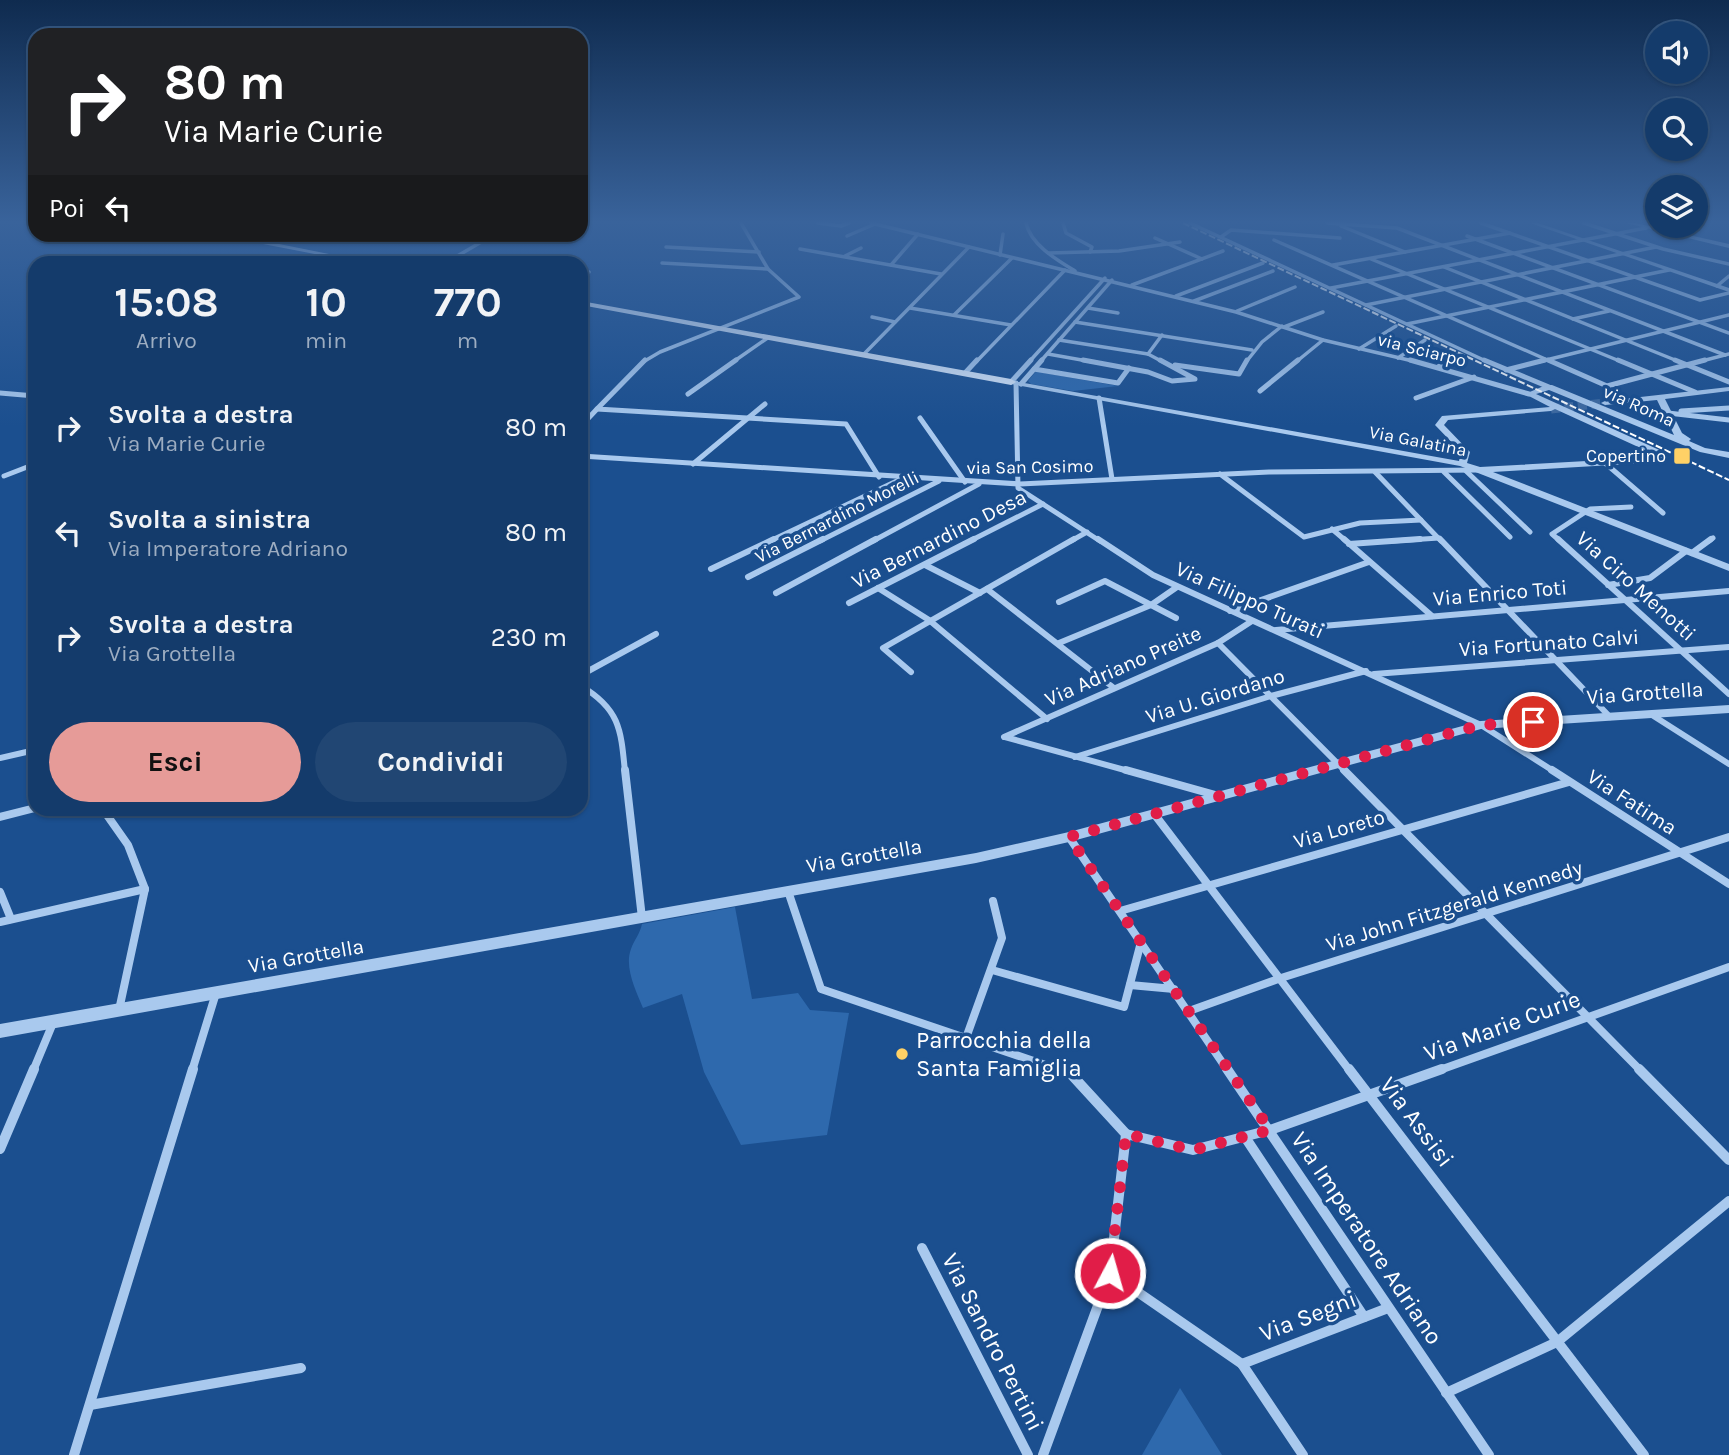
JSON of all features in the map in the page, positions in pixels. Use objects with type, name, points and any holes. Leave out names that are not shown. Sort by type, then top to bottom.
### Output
[{"type":"main road","points":[[588,304],[1016,383]]},
{"type":"street","points":[[588,419],[644,361],[718,328],[797,299],[799,297],[792,291]]},
{"type":"street","points":[[864,354],[926,291]]},
{"type":"street","points":[[954,315],[979,291]]},
{"type":"street","points":[[965,373],[1044,291]]},
{"type":"street","points":[[1020,485],[1016,383],[1094,291]]},
{"type":"street","points":[[1016,383],[1034,369],[1102,291]]},
{"type":"street","name":"via Sciarpo","points":[[1156,291],[1236,312],[1323,340],[1533,392]]},
{"type":"street","points":[[1176,296],[1189,291]]},
{"type":"street","points":[[1194,301],[1221,291]]},
{"type":"street","points":[[1236,312],[1286,291]]},
{"type":"street","points":[[1335,291],[1505,370],[1549,387]]},
{"type":"street","points":[[1391,291],[1607,386],[1727,355]]},
{"type":"street","points":[[1366,305],[1440,291]]},
{"type":"street","points":[[1447,291],[1695,392]]},
{"type":"street","points":[[1505,291],[1729,382]]},
{"type":"street","points":[[1406,324],[1567,291]]},
{"type":"street","points":[[1617,291],[1729,333]]},
{"type":"street","points":[[1675,291],[1700,300],[1729,291]]},
{"type":"street","points":[[1562,292],[1727,355]]},
{"type":"street","points":[[1088,307],[1118,313]]},
{"type":"street","points":[[910,308],[1011,325]]},
{"type":"street","points":[[1573,318],[1609,310]]},
{"type":"street","points":[[1171,364],[1239,374],[1262,338],[1323,312]]},
{"type":"street","points":[[1505,370],[1729,315]]},
{"type":"street","points":[[873,317],[895,322]]},
{"type":"street","points":[[1075,321],[1252,350]]},
{"type":"street","points":[[1359,349],[1396,326]]},
{"type":"street","points":[[1148,354],[1162,335]]},
{"type":"street","points":[[688,394],[769,337]]},
{"type":"street","points":[[1048,354],[1129,368],[1172,381],[1195,379],[1148,354],[1059,340]]},
{"type":"street","points":[[1260,391],[1323,340]]},
{"type":"street","points":[[1398,358],[1425,340]]},
{"type":"street","points":[[1438,367],[1456,355]]},
{"type":"street","points":[[1034,369],[1118,383],[1129,368]]},
{"type":"street","points":[[1416,398],[1474,377]]},
{"type":"street","name":"Via Galatina","points":[[1016,383],[1479,470],[1662,459],[1663,455],[1533,392]]},
{"type":"street","points":[[1533,392],[1549,387]]},
{"type":"street","name":"via Roma","points":[[1549,387],[1651,428],[1669,429],[1703,450],[1729,455]]},
{"type":"street","points":[[1605,403],[1729,389]]},
{"type":"street","points":[[0,393],[28,395]]},
{"type":"street","points":[[1660,397],[1669,429],[1703,450]]},
{"type":"street","points":[[1099,398],[1112,480]]},
{"type":"street","points":[[1644,398],[1663,409],[1729,408]]},
{"type":"street","points":[[1628,400],[1729,420]]},
{"type":"street","points":[[692,464],[765,404]]},
{"type":"street","points":[[597,409],[846,424],[879,477]]},
{"type":"street","points":[[1530,532],[1464,468],[1466,452],[1439,425],[1445,418],[1551,409]]},
{"type":"street","points":[[1702,409],[1713,418]]},
{"type":"street","points":[[920,418],[965,482]]},
{"type":"street","name":"via San Cosimo","points":[[588,457],[1020,485],[1220,474],[1444,471],[1464,468]]},
{"type":"street","points":[[1605,463],[1663,513]]},
{"type":"street","points":[[4,476],[28,467]]},
{"type":"street","points":[[1479,470],[1729,568]]},
{"type":"street","points":[[1444,471],[1510,537]]},
{"type":"street","points":[[1375,472],[1610,717]]},
{"type":"street","points":[[1220,474],[1304,537],[1360,523],[1421,520]]},
{"type":"street","points":[[711,569],[902,478]]},
{"type":"street","name":"Via Bernardino Morelli","points":[[748,578],[939,481]]},
{"type":"street","points":[[776,593],[980,483]]},
{"type":"street","name":"Via Filippo Turati","points":[[1020,485],[1018,488],[1136,566],[1481,725]]},
{"type":"street","name":"Via Bernardino Desa","points":[[849,603],[1042,503]]},
{"type":"street","name":"Via Ciro Menotti","points":[[1632,507],[1587,512],[1552,534],[1729,694]]},
{"type":"street","points":[[1332,529],[1432,616]]},
{"type":"street","points":[[911,673],[883,648],[1087,532]]},
{"type":"street","points":[[1349,544],[1438,538]]},
{"type":"street","points":[[1608,585],[1650,578],[1713,538]]},
{"type":"street","points":[[1230,611],[1369,562]]},
{"type":"street","points":[[925,565],[980,593]]},
{"type":"street","points":[[1059,602],[1105,581],[1176,618]]},
{"type":"street","points":[[1059,643],[1151,605],[1177,587]]},
{"type":"street","points":[[878,588],[929,620],[1047,719]]},
{"type":"street","points":[[987,589],[1114,688]]},
{"type":"street","name":"Via Enrico Toti","points":[[1274,630],[1729,591]]},
{"type":"street","name":"Via Adriano Preite","points":[[1075,757],[1004,737],[1218,643],[1252,621]]},
{"type":"street","points":[[588,671],[656,634]]},
{"type":"street","points":[[1218,643],[1729,1160]]},
{"type":"street","name":"Via Fortunato Calvi","points":[[1368,673],[1729,647]]},
{"type":"street","name":"Via U. Giordano","points":[[1075,757],[1271,696],[1368,673]]},
{"type":"street","points":[[588,690],[614,710],[621,734],[642,918]]},
{"type":"street","name":"Via Grottella","points":[[0,1031],[976,858],[1221,797],[1481,725],[1729,709]]},
{"type":"street","points":[[1652,715],[1729,764]]},
{"type":"street","name":"Via Fatima","points":[[1481,725],[1729,884]]},
{"type":"street","points":[[0,758],[28,752]]},
{"type":"street","points":[[1075,757],[1221,797]]},
{"type":"street","name":"Via Loreto","points":[[1120,911],[1569,782]]},
{"type":"street","points":[[0,817],[28,810]]},
{"type":"street","name":"Via Assisi","points":[[1156,814],[1644,1455]]},
{"type":"street","points":[[108,816],[128,845],[145,889],[119,1010]]},
{"type":"street","name":"Via Imperatore Adriano","points":[[1069,837],[1489,1455]]},
{"type":"street","name":"Via John Fitzgerald Kennedy","points":[[1189,1011],[1281,978],[1729,838]]},
{"type":"street","points":[[0,922],[145,889]]},
{"type":"street","points":[[788,891],[821,989],[1070,1073],[1126,1134],[1110,1273],[1043,1455]]},
{"type":"street","points":[[0,892],[11,919]]},
{"type":"street","points":[[966,1038],[1002,937],[993,901]]},
{"type":"street","points":[[992,970],[1124,1007],[1142,942]]},
{"type":"street","name":"Via Marie Curie","points":[[1126,1134],[1193,1150],[1245,1137],[1372,1097],[1588,1016],[1729,967]]},
{"type":"street","points":[[1130,985],[1174,989]]},
{"type":"street","points":[[74,1455],[216,993]]},
{"type":"street","points":[[0,1149],[53,1022]]},
{"type":"street","points":[[1245,1137],[1364,1317]]},
{"type":"street","points":[[1446,1393],[1557,1342],[1729,1201]]},
{"type":"street","name":"Via Sandro Pertini","points":[[922,1248],[1028,1455]]},
{"type":"street","points":[[1110,1273],[1242,1364],[1303,1455]]},
{"type":"street","name":"Via Segni","points":[[1242,1364],[1388,1308]]},
{"type":"street","points":[[90,1405],[301,1368]]},
{"type":"shaded area","points":[[1037,370],[1118,386],[1073,391],[1031,384],[1028,381]]},
{"type":"shaded area","points":[[735,907],[752,999],[798,993],[810,1010],[849,1013],[827,1135],[741,1145],[704,1072],[682,994],[643,1008],[637,994],[630,971],[629,956],[642,924]]},
{"type":"shaded area","points":[[1180,1388],[1222,1455],[1142,1455]]},
{"type":"tunnel","points":[[1551,409],[1605,403]]},
{"type":"railway","points":[[1327,291],[1729,480]]},
{"type":"place","name":"Copertino","points":[[1682,456]]},
{"type":"place","name":"Parrocchia della Santa Famiglia","points":[[902,1054]]},
{"type":"route","points":[[1110,1273],[1126,1134],[1193,1150],[1270,1130],[1069,837],[1481,725],[1533,722]]}]
